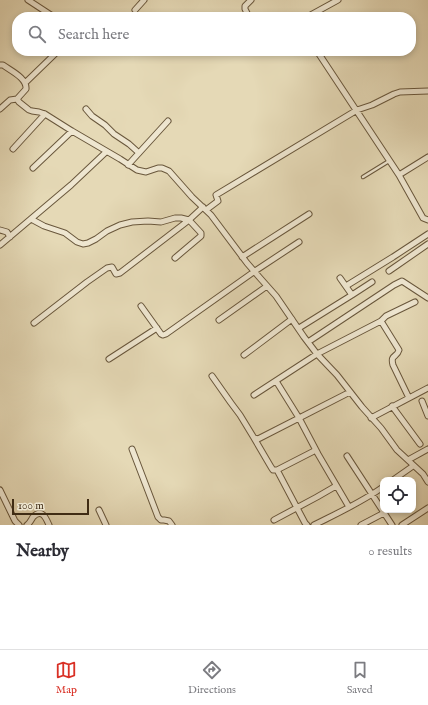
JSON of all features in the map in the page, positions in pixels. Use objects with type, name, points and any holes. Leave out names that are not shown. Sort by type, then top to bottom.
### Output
[{"type":"street","points":[[28,0],[46,12]]},
{"type":"street","points":[[135,10],[144,0]]},
{"type":"street","points":[[246,12],[245,6],[251,0]]},
{"type":"street","points":[[317,12],[338,0]]},
{"type":"street","points":[[25,83],[53,56]]},
{"type":"street","points":[[320,56],[398,174],[423,218],[428,220]]},
{"type":"street","points":[[0,65],[20,77],[25,83],[26,89],[17,99],[10,100],[0,109]]},
{"type":"street","points":[[34,323],[107,268],[112,268],[116,274],[120,273],[189,220],[218,201],[216,195],[357,110],[400,92],[428,91]]},
{"type":"street","points":[[17,99],[32,112],[45,114],[137,170],[146,172],[158,168],[166,170],[176,178],[192,197],[211,215],[242,257],[276,296],[317,354],[397,450],[423,474],[428,482]]},
{"type":"street","points":[[86,109],[138,153]]},
{"type":"street","points":[[13,149],[45,114]]},
{"type":"street","points":[[128,165],[168,122]]},
{"type":"street","points":[[33,168],[72,131]]},
{"type":"street","points":[[0,245],[71,185],[106,152]]},
{"type":"street","points":[[398,174],[427,159]]},
{"type":"street","points":[[242,257],[309,214]]},
{"type":"street","points":[[31,219],[44,226],[65,233],[82,244],[88,243],[120,225],[132,222],[161,222],[174,218],[189,220],[201,233],[201,236],[175,258]]},
{"type":"street","points":[[0,230],[8,232],[10,237]]},
{"type":"street","points":[[346,286],[428,234]]},
{"type":"street","points":[[141,306],[161,334],[166,334],[254,271],[299,242]]},
{"type":"street","points":[[389,271],[428,244]]},
{"type":"street","points":[[340,278],[352,295]]},
{"type":"street","points":[[308,342],[402,281],[428,298]]},
{"type":"street","points":[[298,328],[372,282]]},
{"type":"street","points":[[219,320],[267,286]]},
{"type":"street","points":[[254,395],[317,354],[381,321],[386,316],[415,302]]},
{"type":"street","points":[[244,355],[292,319]]},
{"type":"street","points":[[381,321],[398,347],[399,352],[392,357],[392,365],[409,398]]},
{"type":"street","points":[[109,359],[157,328]]},
{"type":"street","points":[[212,376],[240,415],[273,470],[277,470],[305,524]]},
{"type":"street","points":[[276,381],[299,418],[349,507]]},
{"type":"street","points":[[371,418],[428,388]]},
{"type":"street","points":[[254,438],[258,439],[350,392]]},
{"type":"street","points":[[422,401],[428,416]]},
{"type":"street","points":[[392,406],[420,444]]},
{"type":"street","points":[[132,449],[158,517],[161,520],[169,521],[172,525]]},
{"type":"street","points":[[408,460],[428,449]]},
{"type":"street","points":[[277,470],[316,450]]},
{"type":"street","points":[[347,456],[380,507]]},
{"type":"street","points":[[397,477],[413,466]]},
{"type":"street","points":[[274,520],[336,486]]},
{"type":"street","points":[[314,525],[372,495],[380,489]]},
{"type":"street","points":[[0,490],[19,525]]},
{"type":"street","points":[[402,525],[428,508]]},
{"type":"street","points":[[99,510],[106,525]]},
{"type":"street","points":[[361,525],[384,513],[392,525]]},
{"type":"street","points":[[27,525],[35,515],[44,514],[49,525]]},
{"type":"lane","points":[[363,177],[389,160]]}]
